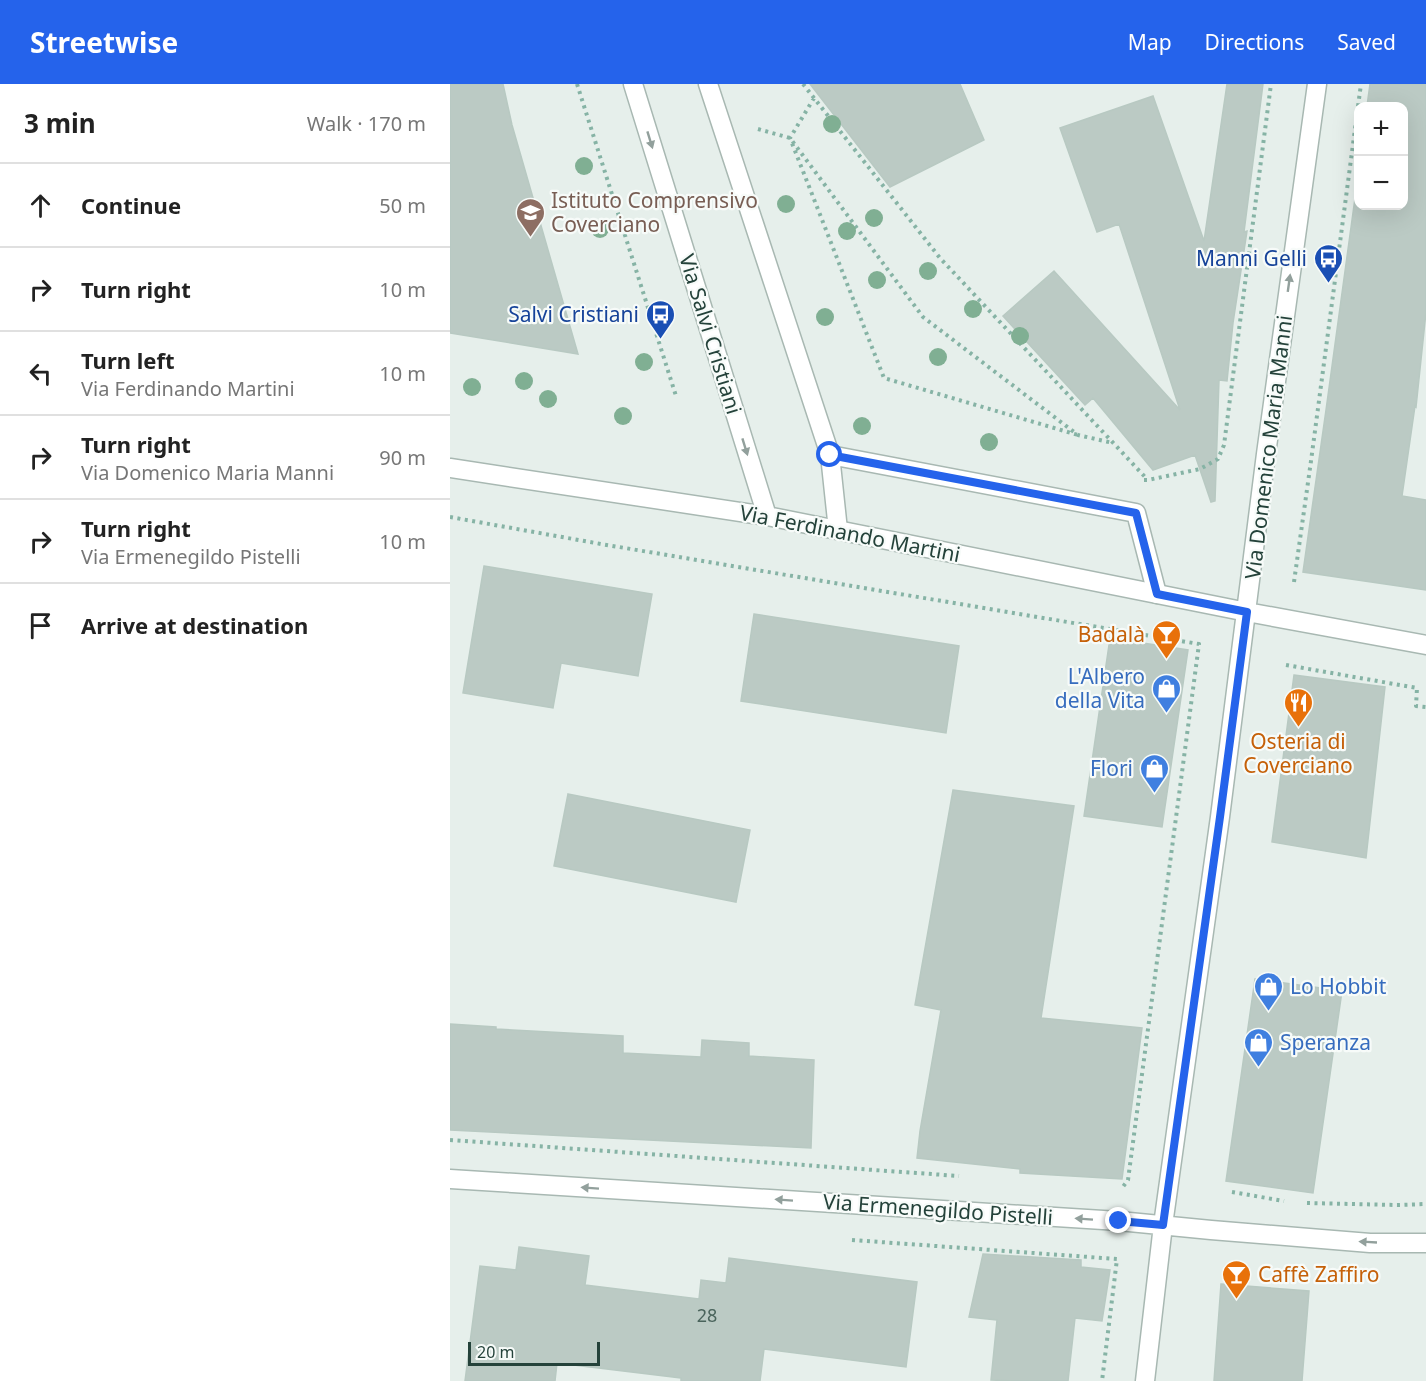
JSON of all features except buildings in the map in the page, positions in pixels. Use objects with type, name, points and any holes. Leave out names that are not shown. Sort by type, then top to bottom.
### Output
[{"type":"street","name":"Via Salvi Cristiani","points":[[633,84],[767,516]]},
{"type":"street","points":[[708,84],[830,455],[838,530]]},
{"type":"street","name":"Via Domenico Maria Manni","points":[[1145,1381],[1163,1225],[1220,817],[1266,454],[1317,84]]},
{"type":"street","points":[[830,455],[1136,513],[1157,594]]},
{"type":"street","name":"Via Ferdinando Martini","points":[[450,468],[767,516],[1247,612],[1426,645]]},
{"type":"street","name":"Via Ermenegildo Pistelli","points":[[450,1179],[1119,1221],[1370,1243],[1426,1242]]},
{"type":"path","points":[[577,84],[676,396]]},
{"type":"path","points":[[803,84],[940,258],[1148,480]]},
{"type":"path","points":[[1137,479],[1148,480],[1200,469],[1218,459],[1224,445],[1271,84]]},
{"type":"path","points":[[1294,582],[1361,84]]},
{"type":"path","points":[[790,138],[814,98]]},
{"type":"path","points":[[754,128],[790,138],[923,317],[1078,435]]},
{"type":"path","points":[[790,138],[884,378],[1113,444]]},
{"type":"path","points":[[450,517],[1198,644],[1128,1180],[1122,1189]]},
{"type":"path","points":[[1286,665],[1417,687],[1416,706],[1426,707]]},
{"type":"path","points":[[450,1140],[967,1176]]},
{"type":"path","points":[[1232,1192],[1292,1202]]},
{"type":"path","points":[[1304,1203],[1426,1204]]},
{"type":"path","points":[[1102,1381],[1117,1259]]},
{"type":"place","name":"Istituto Comprensivo Coverciano","points":[[530,238]]},
{"type":"place","name":"Manni Gelli","points":[[1328,284]]},
{"type":"place","name":"Salvi Cristiani","points":[[660,340]]},
{"type":"place","name":"Badalà","points":[[1166,660]]},
{"type":"place","name":"L'Albero della Vita","points":[[1166,714]]},
{"type":"place","name":"Osteria di Coverciano","points":[[1298,728]]},
{"type":"place","name":"Flori","points":[[1154,794]]},
{"type":"place","name":"Lo Hobbit","points":[[1269,1012]]},
{"type":"place","name":"Speranza","points":[[1259,1068]]},
{"type":"place","name":"Caffè Zaffiro","points":[[1237,1300]]},
{"type":"route","points":[[830,455],[1136,513],[1157,594],[1247,612],[1163,1225],[1119,1221]]}]
